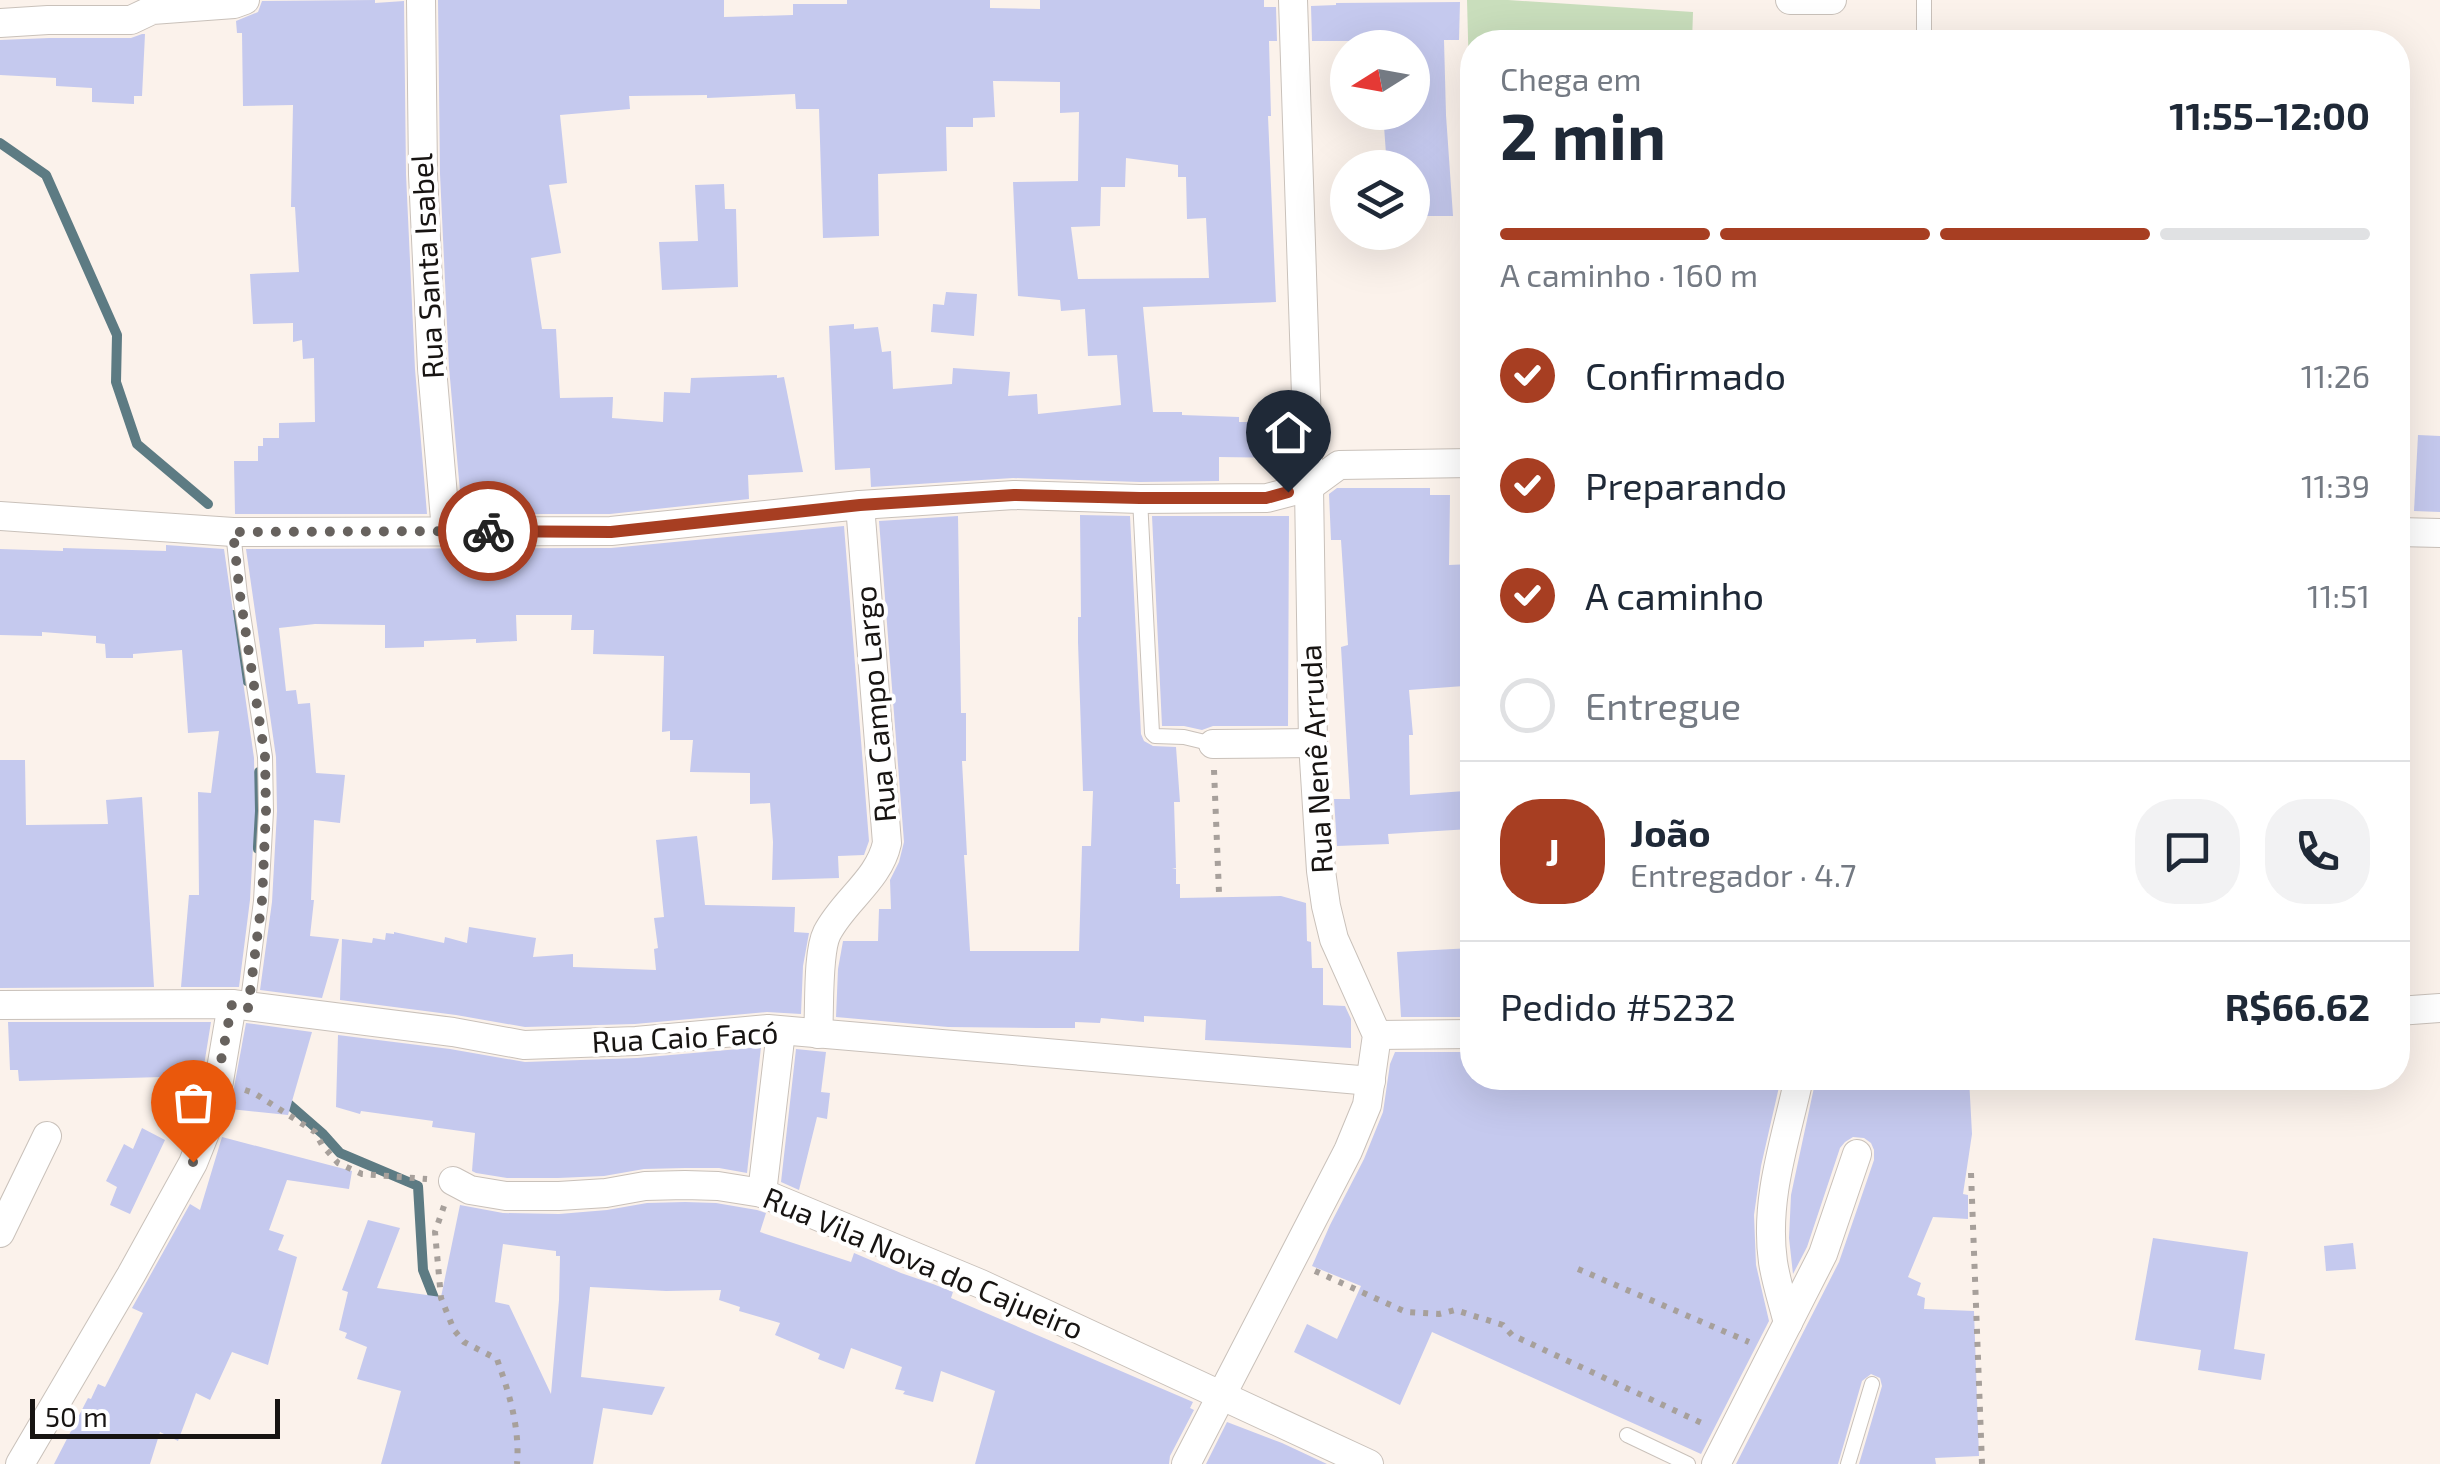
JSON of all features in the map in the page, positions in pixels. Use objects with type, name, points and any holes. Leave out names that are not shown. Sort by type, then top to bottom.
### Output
[{"type":"street","points":[[0,23],[131,20],[152,5],[234,4],[244,0]]},
{"type":"street","name":"Rua Santa Isabel","points":[[421,0],[423,174],[432,368],[446,531]]},
{"type":"street","name":"Rua Nenê Arruda","points":[[1294,0],[1310,487],[1312,743],[1321,871],[1334,940],[1377,1035]]},
{"type":"street","points":[[1790,0],[1832,0]]},
{"type":"street","points":[[0,516],[233,532],[611,532],[860,505],[1014,495],[1266,498],[1310,487],[1340,466],[1460,463]]},
{"type":"street","name":"Rua Campo Largo","points":[[818,1034],[823,944],[832,926],[878,869],[887,842],[860,505]]},
{"type":"street","points":[[2410,532],[2440,532]]},
{"type":"street","points":[[1213,744],[1312,743]]},
{"type":"street","name":"Rua Caio Facó","points":[[0,1004],[240,1006],[453,1032],[524,1045],[636,1041],[739,1030],[782,1031],[1372,1080]]},
{"type":"street","points":[[20,1464],[177,1192],[209,1123],[240,1006]]},
{"type":"street","points":[[2410,1010],[2440,1008]]},
{"type":"street","points":[[762,1193],[782,1031]]},
{"type":"street","points":[[1186,1464],[1348,1151],[1367,1105],[1377,1035],[1460,1034]]},
{"type":"street","points":[[1788,1323],[1774,1263],[1771,1224],[1774,1186],[1796,1090]]},
{"type":"street","points":[[0,1233],[47,1136]]},
{"type":"street","points":[[1716,1464],[1823,1254],[1857,1154]]},
{"type":"street","name":"Rua Vila Nova do Cajueiro","points":[[453,1181],[476,1192],[506,1196],[559,1196],[685,1185],[762,1193],[981,1284],[1369,1464]]},
{"type":"lane","points":[[1924,0],[1924,30]]},
{"type":"lane","points":[[1140,498],[1152,733],[1213,744]]},
{"type":"lane","points":[[233,532],[265,757],[266,811],[262,900],[240,1006]]},
{"type":"lane","points":[[1848,1464],[1872,1384]]},
{"type":"lane","points":[[1627,1435],[1688,1464]]},
{"type":"path","points":[[1213,744],[1219,892]]},
{"type":"path","points":[[219,1081],[254,1093],[286,1113],[315,1132],[338,1162],[362,1174],[453,1181],[435,1232],[442,1298],[454,1330],[464,1342],[499,1364],[515,1428],[517,1464]]},
{"type":"path","points":[[1971,1173],[1982,1464]]},
{"type":"path","points":[[1292,1260],[1406,1312],[1439,1314],[1455,1310],[1503,1324],[1512,1335],[1730,1436]]},
{"type":"path","points":[[1578,1269],[1773,1352]]},
{"type":"green space","points":[[1467,0],[1693,12],[1692,30],[1468,30]]},
{"type":"building","points":[[438,0],[724,0],[724,17],[793,15],[793,4],[847,4],[847,0],[990,0],[990,8],[1040,9],[1040,0],[1264,0],[1264,7],[1276,7],[1277,41],[1269,41],[1268,116],[1276,302],[1143,307],[1153,412],[1239,417],[1239,422],[1284,422],[1284,458],[1219,457],[1219,481],[1013,478],[871,487],[870,468],[835,470],[829,326],[878,327],[882,352],[891,351],[893,389],[952,384],[953,368],[1010,372],[1008,396],[1037,394],[1038,414],[1121,405],[1117,355],[1088,356],[1085,309],[1061,311],[1060,300],[1018,296],[1013,182],[1078,181],[1079,112],[1060,113],[1060,82],[993,81],[995,117],[973,118],[973,127],[946,127],[947,171],[878,174],[879,236],[823,238],[819,109],[796,109],[795,94],[629,96],[630,109],[560,115],[567,183],[549,185],[561,253],[531,258],[542,329],[556,329],[560,398],[613,397],[612,418],[663,422],[664,392],[690,393],[691,378],[784,377],[803,472],[748,475],[749,499],[610,514],[462,514],[449,367],[440,174]],"holes":[[[1126,158],[1178,165],[1178,177],[1186,177],[1187,219],[1206,218],[1209,278],[1078,279],[1071,227],[1100,226],[1101,187],[1125,187]]]},
{"type":"building","points":[[262,1],[404,1],[406,174],[415,369],[427,514],[235,514],[234,461],[258,461],[258,446],[263,446],[263,438],[279,438],[279,423],[315,422],[314,358],[303,359],[302,340],[293,342],[293,323],[253,324],[250,274],[299,272],[295,207],[291,207],[293,105],[243,106],[242,33],[237,33],[236,21],[258,12]]},
{"type":"building","points":[[1460,2],[1459,40],[1444,40],[1453,216],[1430,216],[1430,150],[1386,150],[1384,130],[1430,130],[1430,30],[1330,30],[1330,41],[1312,41],[1311,6]]},
{"type":"building","points":[[142,34],[142,96],[134,96],[134,104],[92,102],[92,88],[56,86],[56,78],[0,75],[0,40],[131,38]]},
{"type":"building","points":[[724,184],[725,209],[736,209],[738,287],[662,290],[659,242],[698,241],[695,185]]},
{"type":"building","points":[[946,292],[977,294],[974,336],[931,332],[933,304],[944,305]]},
{"type":"building","points":[[2418,435],[2440,436],[2440,512],[2414,511]]},
{"type":"building","points":[[1337,488],[1430,488],[1430,495],[1450,495],[1449,565],[1460,565],[1460,686],[1409,690],[1413,735],[1409,735],[1410,795],[1460,791],[1460,830],[1388,834],[1389,844],[1337,846],[1334,799],[1350,799],[1341,647],[1348,645],[1341,540],[1331,540],[1329,494]]},
{"type":"building","points":[[1080,515],[1130,516],[1141,734],[1153,746],[1176,747],[1180,802],[1174,802],[1176,868],[1172,868],[1176,869],[1176,884],[1180,884],[1180,898],[1281,896],[1306,903],[1312,968],[1323,968],[1323,1005],[1345,1006],[1351,1019],[1351,1048],[1205,1040],[1206,1020],[1180,1018],[1144,1016],[1144,1022],[1101,1018],[1100,1023],[1075,1022],[1075,1028],[1038,1028],[948,1027],[836,1017],[843,941],[878,941],[879,909],[891,909],[890,880],[904,842],[879,521],[958,516],[961,713],[966,713],[966,761],[962,761],[964,855],[970,951],[1079,951],[1082,846],[1091,846],[1093,791],[1083,791],[1078,642]]},
{"type":"building","points":[[1152,516],[1289,516],[1288,726],[1213,726],[1202,730],[1162,726]]},
{"type":"building","points":[[844,526],[869,841],[864,855],[838,856],[839,878],[772,880],[770,803],[750,804],[750,773],[690,772],[693,740],[670,740],[670,731],[662,732],[664,656],[593,654],[594,630],[571,630],[572,615],[516,615],[517,641],[424,641],[424,647],[385,648],[385,625],[279,628],[286,691],[296,690],[298,704],[310,703],[316,773],[345,775],[340,823],[314,820],[311,900],[310,936],[339,939],[322,998],[260,990],[272,902],[276,757],[246,549],[611,548]]},
{"type":"building","points":[[166,545],[224,549],[254,758],[250,900],[239,987],[181,987],[189,895],[199,895],[198,792],[211,793],[219,731],[188,733],[182,650],[106,658],[105,644],[96,643],[96,636],[42,632],[42,636],[0,635],[0,549],[166,551]]},
{"type":"building","points":[[0,760],[25,760],[26,825],[108,824],[106,800],[142,797],[154,987],[0,988]]},
{"type":"building","points":[[697,836],[705,905],[795,907],[794,932],[809,933],[801,1014],[767,1012],[635,1024],[525,1027],[340,1000],[342,939],[372,943],[373,938],[385,940],[386,933],[394,932],[444,943],[445,937],[467,943],[469,927],[536,938],[533,957],[573,954],[573,967],[656,970],[654,918],[664,917],[656,840]]},
{"type":"building","points":[[1460,949],[1460,1017],[1401,1017],[1397,952]]},
{"type":"building","points":[[8,1022],[211,1022],[202,1078],[183,1140],[167,1134],[198,1076],[19,1081],[18,1070],[10,1070]]},
{"type":"building","points":[[246,1023],[312,1032],[288,1115],[230,1109]]},
{"type":"building","points":[[338,1035],[525,1062],[637,1058],[761,1047],[747,1173],[685,1168],[644,1169],[604,1176],[507,1178],[476,1173],[472,1171],[475,1133],[432,1127],[433,1121],[361,1111],[360,1114],[336,1107]]},
{"type":"building","points":[[796,1049],[826,1052],[821,1092],[830,1093],[827,1119],[817,1117],[799,1190],[781,1182]]},
{"type":"building","points":[[1395,1052],[1460,1052],[1460,1090],[1778,1090],[1754,1215],[1756,1265],[1769,1321],[1701,1454],[1432,1332],[1400,1405],[1294,1352],[1307,1324],[1337,1339],[1361,1286],[1312,1266],[1383,1112]]},
{"type":"building","points":[[1813,1090],[1970,1090],[1972,1134],[1963,1194],[1968,1195],[1968,1219],[1933,1217],[1908,1277],[1921,1283],[1917,1295],[1925,1298],[1924,1309],[1974,1311],[1979,1456],[1935,1458],[1936,1464],[1859,1464],[1882,1386],[1880,1378],[1871,1374],[1862,1381],[1838,1464],[1736,1464],[1839,1262],[1874,1160],[1871,1143],[1853,1137],[1840,1148],[1807,1247],[1793,1274],[1789,1238],[1791,1195]]},
{"type":"building","points":[[142,1128],[165,1140],[130,1214],[110,1205],[117,1187],[106,1181],[124,1144],[133,1149]]},
{"type":"building","points":[[222,1137],[352,1171],[349,1189],[287,1180],[269,1230],[284,1235],[278,1250],[297,1257],[268,1365],[232,1352],[210,1400],[196,1393],[178,1441],[160,1432],[150,1464],[54,1464],[88,1398],[91,1399],[98,1384],[105,1387],[143,1313],[132,1308],[190,1204],[200,1210]]},
{"type":"building","points":[[647,1203],[716,1203],[766,1213],[760,1232],[851,1262],[854,1253],[953,1292],[951,1298],[1193,1402],[1190,1408],[1194,1410],[1169,1464],[975,1464],[995,1391],[941,1371],[933,1402],[903,1394],[905,1391],[895,1389],[902,1367],[851,1348],[844,1369],[818,1359],[820,1354],[775,1335],[780,1323],[739,1311],[740,1307],[719,1300],[721,1290],[590,1287],[581,1377],[665,1387],[652,1415],[603,1408],[593,1464],[381,1464],[401,1391],[357,1379],[367,1347],[345,1338],[347,1333],[339,1330],[348,1292],[342,1290],[368,1220],[400,1228],[377,1288],[441,1297],[460,1205],[503,1213],[559,1214]],"holes":[[[503,1244],[556,1251],[556,1256],[560,1256],[559,1300],[551,1394],[509,1305],[495,1302]]]},
{"type":"building","points":[[2153,1238],[2248,1252],[2234,1349],[2265,1354],[2261,1380],[2198,1370],[2201,1350],[2135,1340]]},
{"type":"building","points":[[2353,1243],[2356,1269],[2326,1271],[2324,1246]]},
{"type":"building","points":[[1227,1422],[1282,1443],[1327,1464],[1206,1464]]},
{"type":"waterway","points":[[0,143],[46,175],[117,335],[116,382],[137,444],[208,504]]},
{"type":"waterway","points":[[233,615],[247,681]]},
{"type":"waterway","points":[[258,849],[259,772]]},
{"type":"waterway","points":[[284,1100],[340,1153],[418,1186],[423,1270],[438,1308]]},
{"type":"way so far","points":[[193,1162],[209,1123],[232,1004],[248,1008],[262,900],[265,757],[233,532],[488,531]]},
{"type":"route","points":[[488,531],[611,532],[860,505],[1014,495],[1266,498],[1288,492]]}]
